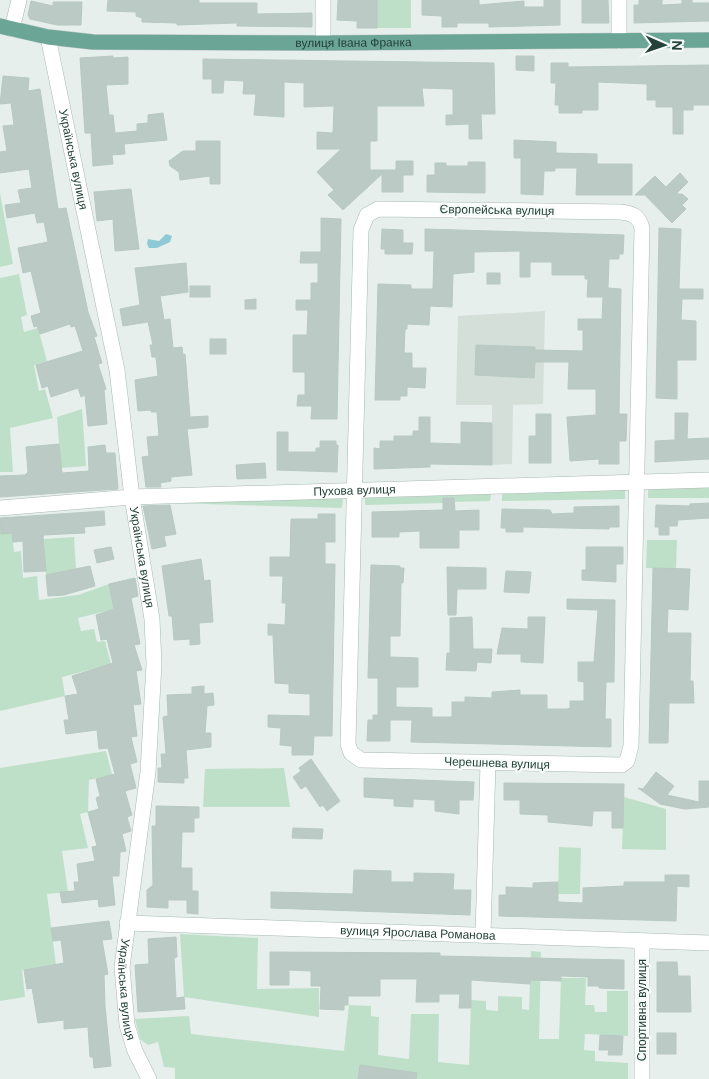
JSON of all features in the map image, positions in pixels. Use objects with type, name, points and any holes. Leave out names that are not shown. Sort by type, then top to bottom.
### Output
[{"type":"main road","name":"вулиця Івана Франка","points":[[6,27],[48,37],[92,42],[323,44],[709,40]]},
{"type":"street","points":[[6,27],[19,0]]},
{"type":"street","points":[[323,0],[323,44]]},
{"type":"street","points":[[619,0],[619,41]]},
{"type":"street","name":"Українська вулиця","points":[[48,37],[117,370],[132,497],[152,619],[154,664],[148,772],[122,967],[127,1025],[135,1051],[149,1079]]},
{"type":"street","name":"Європейська вулиця","points":[[353,490],[361,230],[367,215],[378,208],[620,212],[636,216],[642,228],[637,482]]},
{"type":"street","name":"Пухова вулиця","points":[[0,508],[132,497],[709,480]]},
{"type":"street","name":"Черешнева вулиця","points":[[353,490],[348,744],[350,753],[361,760],[615,767],[627,761],[631,746],[637,482]]},
{"type":"street","points":[[484,935],[488,763]]},
{"type":"street","name":"вулиця Ярослава Романова","points":[[127,923],[709,943]]},
{"type":"street","name":"Спортивна вулиця","points":[[642,941],[642,1079]]},
{"type":"shaded area","points":[[545,311],[543,404],[513,405],[512,464],[492,465],[492,405],[456,405],[458,316]]},
{"type":"green space","points":[[377,0],[411,0],[411,28],[377,28]]},
{"type":"green space","points":[[0,193],[13,264],[0,267]]},
{"type":"green space","points":[[19,274],[27,315],[21,317],[24,332],[38,328],[47,361],[34,365],[39,391],[45,389],[53,418],[10,428],[13,472],[0,472],[0,278]]},
{"type":"green space","points":[[82,409],[86,466],[61,468],[57,417]]},
{"type":"green space","points":[[709,487],[709,498],[648,498],[648,489]]},
{"type":"green space","points":[[625,490],[625,499],[502,501],[502,494]]},
{"type":"green space","points":[[491,494],[490,501],[455,502],[454,498],[444,498],[443,503],[365,505],[365,498]]},
{"type":"green space","points":[[343,498],[342,508],[170,503]]},
{"type":"green space","points":[[0,518],[12,533],[14,552],[21,551],[23,578],[37,576],[39,600],[78,595],[109,584],[115,609],[78,618],[81,631],[94,629],[97,642],[105,641],[111,664],[62,677],[65,696],[0,711]]},
{"type":"green space","points":[[74,537],[76,569],[46,575],[44,539]]},
{"type":"green space","points":[[647,540],[677,540],[676,569],[646,568]]},
{"type":"green space","points":[[106,751],[112,775],[89,780],[88,812],[80,814],[88,848],[62,851],[68,892],[47,894],[56,965],[22,970],[25,997],[0,1001],[0,768]]},
{"type":"green space","points":[[284,768],[290,807],[203,807],[205,769]]},
{"type":"green space","points":[[624,797],[666,809],[666,850],[622,849]]},
{"type":"green space","points":[[559,847],[581,848],[580,894],[558,894]]},
{"type":"green space","points":[[180,934],[258,938],[257,989],[319,988],[319,1017],[184,997]]},
{"type":"green space","points":[[531,951],[541,952],[539,1039],[559,1039],[561,978],[586,978],[585,1005],[594,1005],[595,1012],[607,1012],[607,991],[628,991],[628,1036],[585,1034],[584,1050],[595,1051],[595,1061],[628,1063],[628,1079],[175,1079],[175,1068],[164,1067],[158,1042],[148,1045],[140,1039],[135,1019],[189,1016],[191,1034],[344,1051],[349,1005],[371,1006],[371,1016],[379,1017],[378,1055],[409,1059],[411,1014],[439,1014],[438,1062],[469,1065],[471,1000],[486,1001],[486,1010],[498,1011],[498,996],[522,997],[522,1009],[529,1010]]},
{"type":"water","points":[[166,234],[172,236],[170,242],[157,248],[149,248],[147,244],[148,239],[159,241]]},
{"type":"building","points":[[108,0],[199,0],[199,3],[257,3],[257,14],[312,13],[312,27],[237,26],[237,23],[177,25],[177,23],[142,22],[142,18],[136,16],[136,12],[107,11]]},
{"type":"building","points":[[338,0],[377,0],[377,28],[357,28],[357,21],[337,20]]},
{"type":"building","points":[[422,0],[479,0],[479,5],[524,1],[524,7],[544,7],[544,0],[560,0],[560,25],[489,27],[489,23],[457,23],[457,27],[442,27],[442,16],[422,15]]},
{"type":"building","points":[[582,0],[608,0],[609,23],[582,23]]},
{"type":"building","points":[[639,0],[662,0],[662,5],[682,4],[682,0],[692,0],[692,3],[709,3],[709,21],[634,23],[634,5],[639,5]]},
{"type":"building","points":[[31,1],[53,6],[53,2],[82,2],[81,25],[57,25],[30,19],[28,15]]},
{"type":"building","points":[[113,56],[113,58],[128,57],[128,84],[106,85],[109,115],[113,115],[115,133],[137,131],[137,124],[148,123],[148,115],[163,113],[167,140],[124,144],[125,154],[112,155],[113,164],[93,166],[91,133],[85,133],[80,58]]},
{"type":"building","points":[[516,56],[534,56],[534,71],[516,70]]},
{"type":"building","points":[[203,59],[494,63],[495,114],[481,114],[482,139],[469,139],[469,124],[446,125],[446,115],[453,115],[453,89],[422,88],[424,106],[377,106],[377,141],[370,141],[370,170],[396,170],[396,161],[413,161],[413,175],[403,175],[403,192],[382,192],[382,174],[343,210],[328,195],[334,190],[317,172],[341,149],[317,149],[317,132],[333,133],[334,106],[304,107],[304,83],[284,82],[284,117],[254,115],[256,94],[243,94],[244,81],[224,80],[223,93],[212,93],[212,79],[203,79]]},
{"type":"building","points":[[551,63],[568,63],[568,67],[709,65],[709,105],[693,105],[693,110],[683,110],[683,134],[673,134],[673,107],[656,107],[656,100],[647,100],[647,84],[598,82],[598,110],[582,110],[582,113],[559,113],[559,105],[555,105],[556,83],[551,83]]},
{"type":"building","points":[[3,76],[29,78],[28,91],[40,89],[58,209],[66,208],[88,312],[97,336],[94,337],[102,363],[98,364],[106,389],[104,390],[107,424],[88,426],[85,395],[81,397],[78,388],[51,397],[48,386],[42,388],[36,365],[83,351],[75,326],[71,327],[70,324],[40,334],[37,326],[34,327],[31,316],[41,313],[31,271],[23,273],[18,248],[48,242],[44,222],[37,223],[35,213],[7,218],[5,205],[21,203],[18,190],[32,188],[29,169],[0,173],[0,152],[7,151],[3,126],[14,125],[11,103],[0,104]]},
{"type":"building","points":[[514,140],[556,142],[556,153],[597,154],[597,164],[632,164],[632,195],[576,195],[577,168],[555,168],[555,171],[544,171],[543,195],[521,194],[521,158],[514,158]]},
{"type":"building","points":[[196,141],[220,141],[220,184],[210,184],[210,176],[180,180],[179,172],[170,166],[169,161],[183,151],[196,151]]},
{"type":"building","points":[[468,162],[485,162],[485,193],[427,192],[427,175],[435,175],[435,163],[446,163],[446,166],[468,166]]},
{"type":"building","points":[[680,173],[688,182],[676,194],[682,194],[688,199],[682,205],[686,209],[672,223],[645,195],[635,195],[655,176],[666,187]]},
{"type":"building","points":[[131,189],[139,249],[115,251],[113,219],[97,221],[94,192]]},
{"type":"building","points":[[321,218],[341,219],[337,419],[311,419],[312,406],[297,406],[298,395],[305,395],[305,372],[293,372],[293,335],[307,335],[308,310],[296,310],[296,300],[311,300],[311,283],[318,283],[318,263],[300,263],[301,252],[321,252]]},
{"type":"building","points":[[659,228],[681,229],[679,289],[703,289],[703,299],[682,299],[681,320],[696,321],[696,360],[677,360],[677,399],[656,398]]},
{"type":"building","points":[[382,229],[403,230],[403,243],[413,243],[412,254],[385,254],[385,249],[381,249]]},
{"type":"building","points":[[425,229],[624,235],[623,254],[619,254],[619,259],[609,259],[608,288],[621,289],[619,414],[627,414],[626,441],[619,441],[619,464],[599,464],[599,459],[570,461],[567,417],[596,415],[596,389],[568,389],[569,362],[535,362],[534,378],[475,375],[476,345],[535,347],[535,350],[583,351],[583,330],[578,330],[578,319],[602,319],[603,297],[587,297],[588,279],[585,279],[585,275],[552,275],[552,262],[530,262],[530,277],[520,277],[520,251],[474,252],[474,272],[453,274],[452,307],[430,306],[429,325],[407,324],[407,329],[405,329],[404,353],[412,353],[412,368],[426,368],[425,388],[407,387],[407,396],[400,396],[400,400],[375,400],[378,284],[411,285],[411,289],[433,289],[434,251],[425,251]]},
{"type":"building","points":[[186,263],[188,292],[160,296],[164,320],[170,319],[173,348],[182,347],[183,355],[185,354],[190,417],[208,416],[208,427],[187,429],[192,475],[171,477],[171,481],[160,483],[161,487],[146,487],[142,457],[149,456],[147,437],[159,436],[157,412],[151,412],[151,410],[138,411],[135,380],[158,376],[156,357],[152,357],[150,345],[153,345],[148,322],[123,326],[120,309],[140,305],[135,268]]},
{"type":"building","points":[[487,273],[500,273],[500,284],[487,284]]},
{"type":"building","points":[[190,286],[210,286],[210,297],[190,297]]},
{"type":"building","points":[[256,299],[256,309],[245,309],[245,300]]},
{"type":"building","points":[[210,339],[226,339],[226,354],[210,354]]},
{"type":"building","points":[[675,413],[688,413],[687,439],[709,438],[709,459],[655,462],[655,441],[675,440]]},
{"type":"building","points":[[536,414],[551,414],[551,463],[529,463],[529,436],[536,436]]},
{"type":"building","points":[[419,417],[430,417],[430,443],[461,444],[461,422],[492,423],[492,465],[430,464],[430,467],[374,469],[374,448],[380,449],[380,441],[394,441],[394,436],[413,436],[413,431],[419,431]]},
{"type":"building","points":[[277,432],[288,432],[288,452],[316,452],[316,448],[320,448],[320,441],[336,441],[336,445],[338,445],[337,472],[277,470]]},
{"type":"building","points":[[59,444],[62,473],[89,471],[88,447],[105,445],[106,453],[115,453],[118,489],[0,497],[0,476],[25,475],[28,472],[26,447]]},
{"type":"building","points":[[265,463],[266,478],[237,479],[236,465]]},
{"type":"building","points":[[443,498],[454,498],[455,511],[479,510],[479,530],[459,530],[459,548],[420,548],[420,531],[399,532],[399,537],[372,537],[372,512],[443,510]]},
{"type":"building","points":[[709,503],[709,518],[678,520],[677,526],[669,526],[669,535],[659,535],[659,527],[655,527],[656,505],[690,506],[690,504]]},
{"type":"building","points":[[170,505],[176,534],[164,536],[166,546],[152,549],[143,506]]},
{"type":"building","points":[[619,506],[619,527],[609,527],[609,529],[523,527],[523,532],[506,532],[506,528],[501,528],[502,509],[550,510],[552,514],[574,513],[574,507]]},
{"type":"building","points":[[104,511],[105,525],[84,527],[85,533],[43,535],[46,571],[24,572],[23,541],[13,542],[12,533],[1,534],[0,518]]},
{"type":"building","points":[[318,514],[335,514],[335,542],[325,542],[325,564],[335,564],[332,736],[314,736],[313,755],[292,755],[292,746],[280,745],[281,728],[268,727],[268,715],[310,716],[310,694],[289,693],[289,684],[275,683],[273,635],[268,635],[268,624],[285,625],[286,603],[282,603],[283,576],[270,576],[270,557],[290,557],[291,519],[318,519]]},
{"type":"building","points":[[111,547],[114,559],[97,563],[94,550]]},
{"type":"building","points":[[586,547],[623,547],[623,564],[616,564],[616,582],[582,580],[582,570],[586,570]]},
{"type":"building","points":[[201,559],[204,581],[210,580],[213,622],[199,623],[200,644],[190,645],[190,639],[174,640],[172,616],[169,616],[162,566]]},
{"type":"building","points":[[371,565],[400,566],[400,568],[404,568],[403,583],[401,583],[400,636],[390,636],[390,657],[418,658],[418,687],[396,687],[396,707],[432,708],[432,717],[452,717],[452,702],[465,702],[465,697],[492,698],[492,692],[520,690],[520,695],[547,695],[547,709],[567,709],[570,708],[570,701],[584,701],[584,682],[578,681],[578,662],[594,662],[598,610],[567,609],[567,599],[615,600],[614,682],[606,682],[605,719],[611,719],[611,747],[411,742],[412,720],[390,720],[390,741],[367,741],[368,720],[373,720],[373,715],[378,715],[378,678],[368,678]]},
{"type":"building","points":[[90,566],[95,586],[64,595],[48,596],[46,575]]},
{"type":"building","points":[[447,567],[486,568],[486,589],[457,589],[456,615],[448,615]]},
{"type":"building","points":[[653,568],[690,569],[688,610],[668,609],[667,633],[691,633],[690,681],[693,681],[694,703],[669,703],[668,743],[649,743]]},
{"type":"building","points":[[506,571],[531,572],[529,593],[504,592]]},
{"type":"building","points":[[135,578],[138,596],[131,598],[140,644],[134,645],[142,670],[136,671],[141,704],[133,705],[137,736],[131,737],[137,762],[130,764],[136,788],[125,791],[132,815],[127,817],[131,831],[122,834],[126,851],[120,852],[119,876],[112,876],[115,905],[99,907],[98,899],[62,903],[60,892],[75,891],[74,882],[79,882],[77,864],[95,861],[92,847],[97,846],[88,812],[99,809],[96,798],[100,796],[96,779],[115,774],[108,748],[99,749],[97,730],[66,734],[64,720],[69,720],[65,696],[78,694],[72,676],[113,663],[107,639],[101,640],[96,615],[114,609],[109,584]]},
{"type":"building","points":[[472,617],[473,649],[492,649],[491,663],[477,662],[476,671],[446,670],[447,653],[450,653],[450,618]]},
{"type":"building","points":[[528,617],[545,617],[543,663],[521,662],[521,654],[497,654],[502,628],[528,629]]},
{"type":"building","points":[[204,686],[204,694],[213,693],[214,705],[207,706],[205,733],[211,733],[211,747],[186,750],[188,778],[184,778],[184,783],[158,782],[158,768],[162,768],[161,754],[166,754],[163,717],[168,716],[167,695],[192,694],[192,687]]},
{"type":"building","points":[[311,759],[340,801],[327,811],[323,805],[320,807],[306,786],[301,789],[293,777],[301,771],[299,768]]},
{"type":"building","points":[[656,772],[674,786],[667,795],[699,802],[699,781],[709,781],[709,807],[685,809],[660,804],[638,788],[643,789]]},
{"type":"building","points":[[364,778],[474,782],[473,800],[459,800],[459,814],[435,811],[435,800],[413,799],[413,807],[394,806],[394,799],[364,797]]},
{"type":"building","points":[[504,783],[624,784],[623,828],[612,828],[612,811],[593,811],[592,826],[548,822],[548,815],[520,814],[520,800],[504,800]]},
{"type":"building","points":[[156,806],[199,807],[199,818],[194,818],[194,832],[182,832],[181,868],[192,868],[192,891],[198,891],[198,914],[187,913],[187,900],[168,900],[168,908],[147,907],[147,890],[153,885],[152,826],[156,826]]},
{"type":"building","points":[[293,828],[323,829],[322,839],[292,838]]},
{"type":"building","points":[[354,870],[391,871],[391,882],[414,882],[414,873],[454,874],[453,890],[471,890],[470,915],[271,908],[271,892],[353,894]]},
{"type":"building","points":[[665,875],[689,875],[689,887],[677,886],[676,921],[499,916],[499,895],[506,895],[506,887],[533,888],[533,883],[558,882],[558,902],[583,903],[583,888],[624,886],[624,882],[665,882]]},
{"type":"building","points":[[109,921],[112,939],[102,940],[108,974],[104,975],[105,1006],[111,1066],[94,1068],[93,1057],[90,1057],[88,1027],[64,1029],[64,1020],[38,1023],[32,988],[27,989],[24,970],[64,963],[61,940],[53,941],[51,928]]},
{"type":"building","points":[[176,937],[177,957],[174,958],[176,998],[184,997],[185,1009],[138,1012],[135,965],[149,964],[148,939]]},
{"type":"building","points":[[270,952],[440,953],[440,956],[624,960],[624,989],[588,986],[588,977],[561,976],[561,981],[530,980],[530,984],[471,980],[471,1008],[459,1008],[460,994],[439,994],[439,1002],[416,1002],[417,979],[380,979],[380,996],[348,996],[348,1005],[344,1005],[344,1010],[320,1009],[321,986],[311,986],[311,971],[289,970],[289,985],[270,985]]},
{"type":"building","points":[[657,962],[677,962],[678,976],[690,976],[691,1012],[657,1012]]},
{"type":"building","points":[[657,1033],[676,1033],[676,1054],[657,1054]]},
{"type":"building","points":[[600,1035],[623,1036],[622,1055],[608,1055],[609,1050],[599,1050]]},
{"type":"building","points":[[360,1065],[417,1073],[416,1079],[358,1079]]}]
